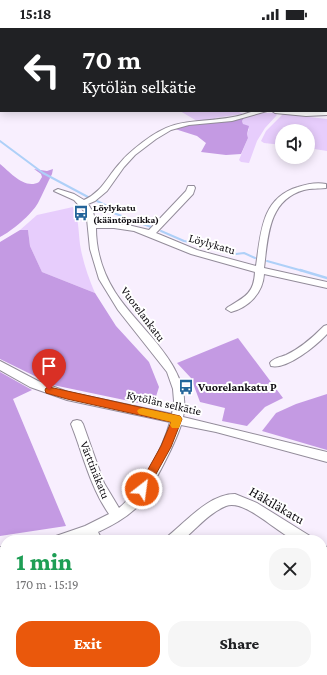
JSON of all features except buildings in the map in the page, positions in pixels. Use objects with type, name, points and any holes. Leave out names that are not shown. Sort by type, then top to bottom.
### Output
[{"type":"street","points":[[58,191],[73,195],[83,202],[99,195],[107,187],[126,161],[168,129],[183,124],[234,119],[260,112]]},
{"type":"street","points":[[285,112],[306,114],[327,113]]},
{"type":"street","points":[[231,309],[246,300],[258,285],[272,210],[284,196],[292,191],[310,186],[323,186]]},
{"type":"street","points":[[151,233],[164,222],[190,192],[191,188]]},
{"type":"street","name":"Vuorelankatu","points":[[83,202],[91,216],[93,246],[101,273],[127,316],[168,364],[174,376],[179,394],[177,419],[166,447],[142,489],[132,504],[93,535]]},
{"type":"street","name":"Löylykatu","points":[[92,226],[125,226],[151,233],[191,251],[260,269],[327,284]]},
{"type":"street","points":[[275,363],[287,360],[303,351],[314,343],[327,328]]},
{"type":"street","name":"Kytölän selkätie","points":[[0,365],[49,390],[67,396],[177,419],[327,457]]},
{"type":"street","name":"Värttinäkatu","points":[[77,424],[100,487],[110,508],[117,515]]},
{"type":"street","name":"Häkiläkatu","points":[[180,535],[212,508],[229,500],[244,502],[252,506],[297,535]]},
{"type":"shaded area","points":[[182,112],[239,112],[243,114],[215,118],[215,120],[197,121]]},
{"type":"shaded area","points":[[263,113],[275,113],[277,115],[265,128],[257,141],[249,163],[241,162],[239,160],[248,138],[247,134],[249,129],[243,124],[242,121],[244,118]]},
{"type":"shaded area","points":[[283,114],[327,119],[327,151],[315,149],[315,124],[275,124],[275,144],[264,143],[261,141],[266,131]]},
{"type":"shaded area","points":[[244,118],[242,121],[243,124],[249,126],[247,134],[248,138],[241,154],[226,155],[201,152],[206,143],[197,136],[175,129],[183,125]]},
{"type":"shaded area","points":[[0,164],[18,179],[28,184],[39,182],[42,177],[41,174],[34,169],[47,171],[53,169],[35,208],[21,222],[0,237]]},
{"type":"shaded area","points":[[73,207],[77,218],[80,245],[84,261],[95,293],[42,272],[30,246],[28,230],[20,230],[37,215]]},
{"type":"shaded area","points":[[20,230],[28,230],[30,246],[42,272],[95,293],[116,326],[149,362],[159,387],[153,406],[53,385],[0,359],[0,242]]},
{"type":"shaded area","points":[[238,338],[283,398],[265,407],[247,426],[222,421],[225,408],[200,402],[191,378],[177,363]]},
{"type":"shaded area","points":[[0,372],[32,390],[13,399],[66,526],[0,535]]},
{"type":"shaded area","points":[[327,394],[327,450],[262,431],[276,413],[296,404]]},
{"type":"waterway","points":[[0,141],[43,173],[88,197]]},
{"type":"waterway","points":[[97,201],[109,207],[111,212],[151,227]]},
{"type":"waterway","points":[[161,231],[184,241],[206,245],[236,254],[244,253],[255,258]]},
{"type":"waterway","points":[[267,261],[303,271]]},
{"type":"waterway","points":[[300,270],[327,278]]},
{"type":"slow traffic","points":[[142,411],[177,419],[175,425]]},
{"type":"place","name":"Löylykatu (kääntöpaikka)","points":[[81,213]]},
{"type":"place","name":"Vuorelankatu P","points":[[186,387]]},
{"type":"route","points":[[49,390],[67,396],[177,419],[166,447],[142,489]]}]
